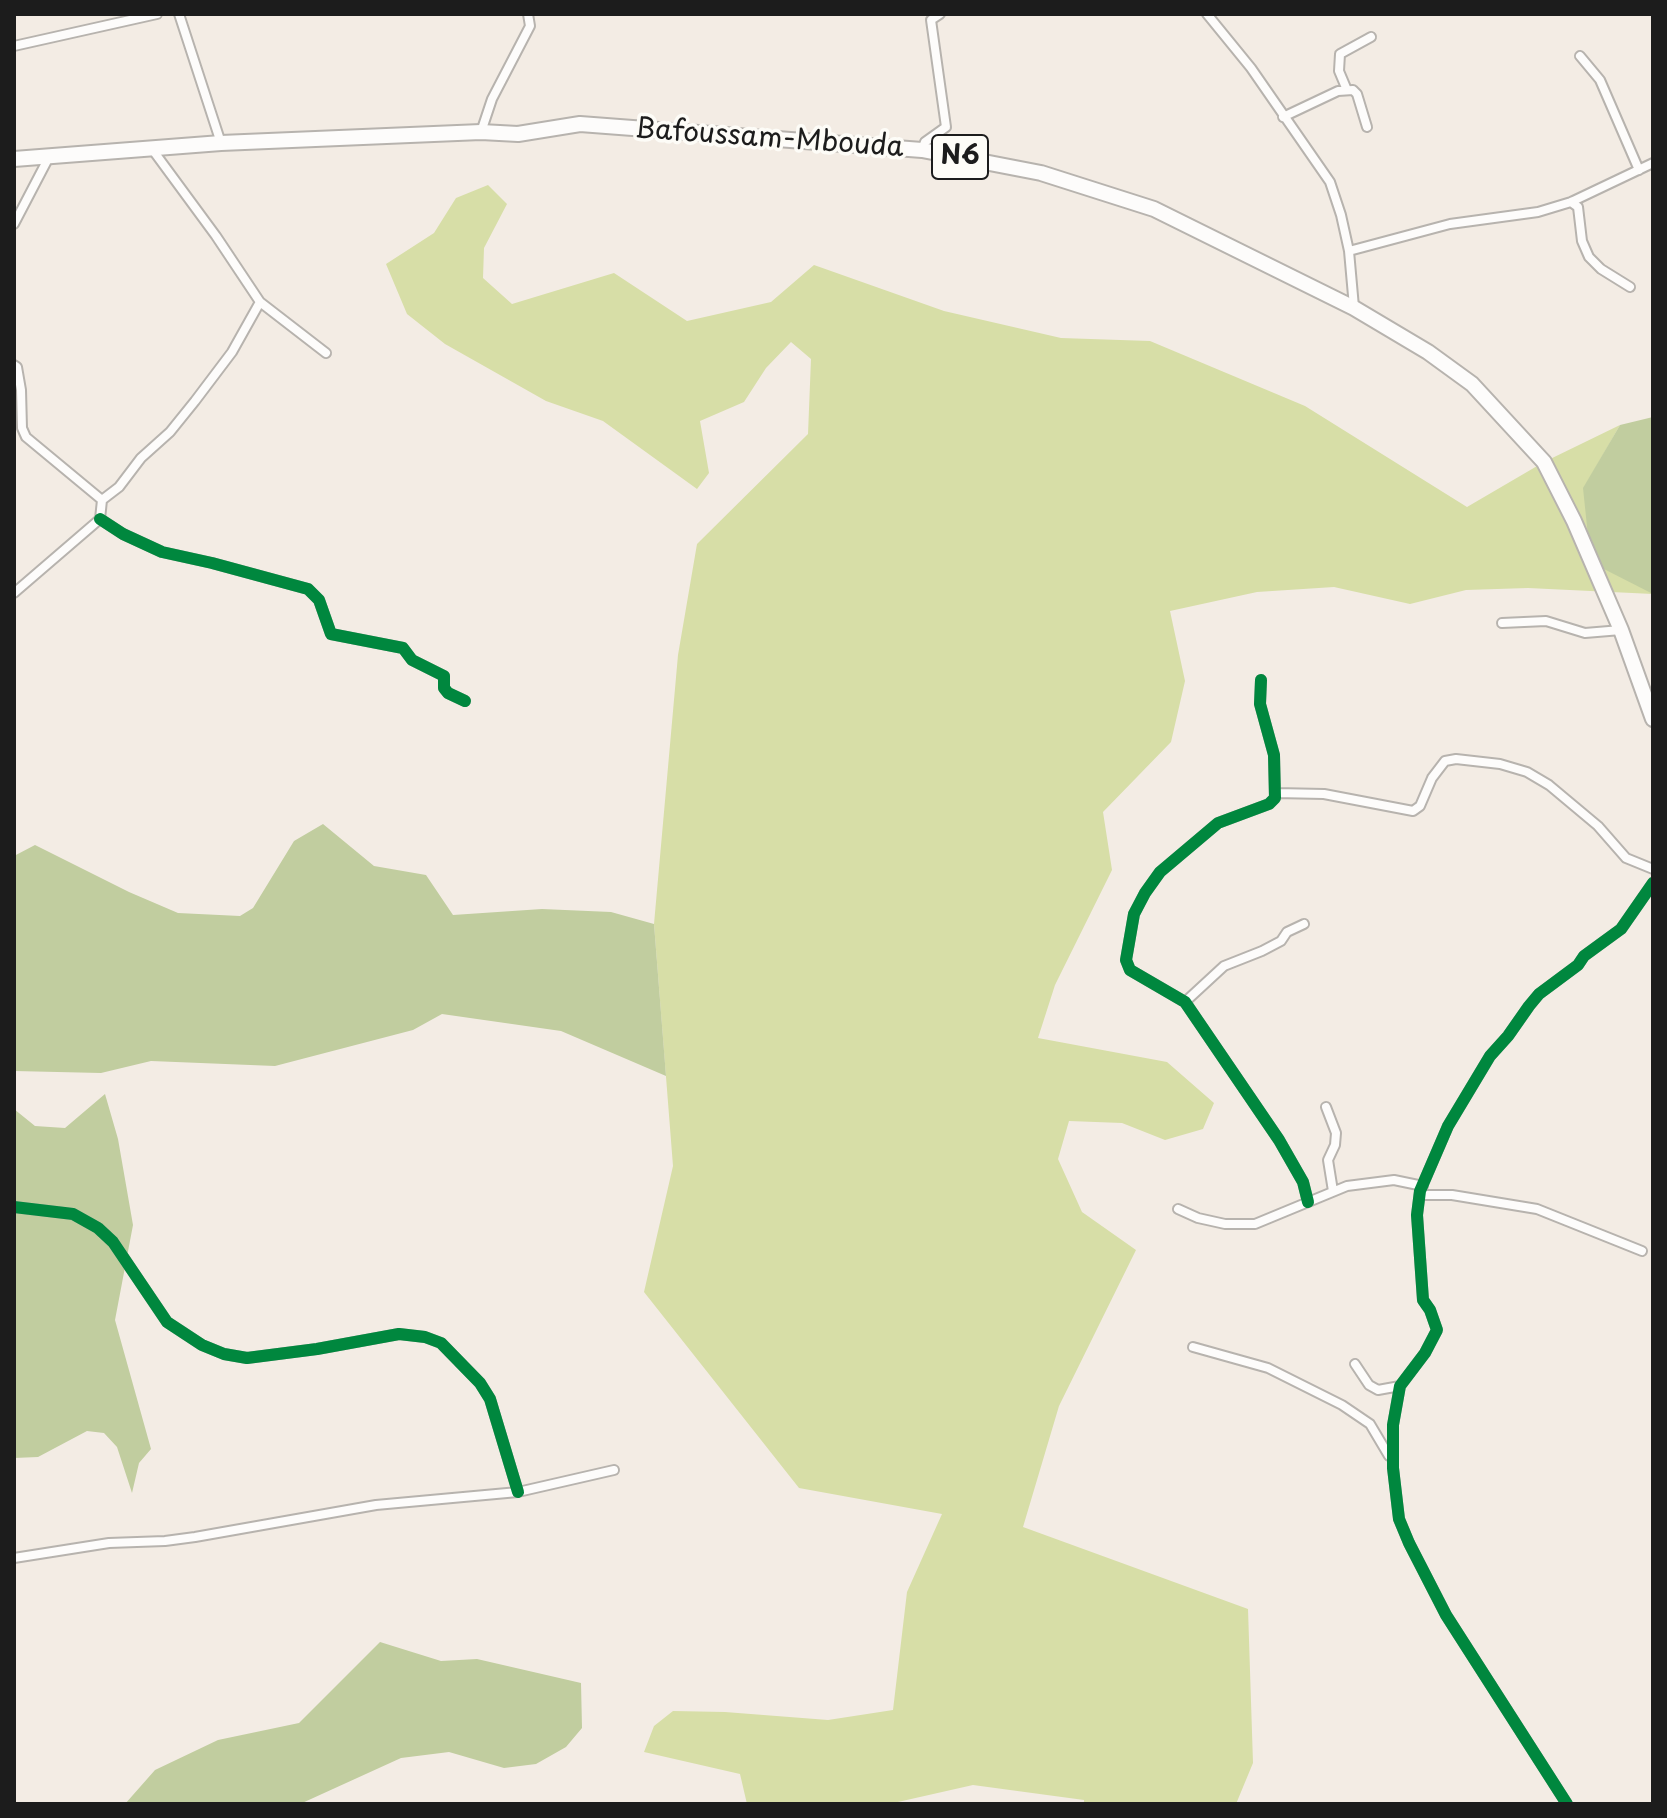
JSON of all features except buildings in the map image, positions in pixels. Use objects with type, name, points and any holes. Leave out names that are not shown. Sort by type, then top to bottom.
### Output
[{"type":"highway","name":"Bafoussam-Mbouda","points":[[14,159],[221,143],[481,132],[518,134],[580,124],[922,150],[1041,173],[1154,209],[1354,308],[1428,352],[1472,384],[1544,462],[1574,521],[1621,630],[1653,719]]},
{"type":"street","points":[[14,46],[157,14]]},
{"type":"street","points":[[481,132],[492,99],[530,26],[528,14]]},
{"type":"street","points":[[922,150],[925,142],[946,127],[931,20],[940,14]]},
{"type":"street","points":[[1207,14],[1251,68],[1330,182],[1349,251],[1354,308]]},
{"type":"street","points":[[182,15],[221,143]]},
{"type":"street","points":[[1347,90],[1339,71],[1340,54],[1371,37]]},
{"type":"street","points":[[1580,56],[1600,80],[1639,170]]},
{"type":"street","points":[[1283,117],[1353,90],[1367,127]]},
{"type":"street","points":[[152,149],[260,302],[326,353]]},
{"type":"street","points":[[14,224],[49,156]]},
{"type":"street","points":[[1349,251],[1450,224],[1538,212],[1571,202],[1653,163]]},
{"type":"street","points":[[1571,202],[1578,207],[1582,241],[1589,257],[1601,269],[1630,287]]},
{"type":"street","points":[[14,593],[100,519],[102,500],[119,487],[141,458],[170,432],[195,401],[232,352],[260,302]]},
{"type":"street","points":[[14,365],[21,390],[22,428],[26,437],[102,500]]},
{"type":"street","points":[[100,519],[123,534],[162,552],[308,589],[319,600],[331,634],[403,648],[412,660],[444,676],[444,688],[448,693],[465,701]]},
{"type":"street","points":[[1502,623],[1546,621],[1585,633],[1621,630]]},
{"type":"street","points":[[1261,680],[1260,704],[1274,755],[1275,798],[1269,804],[1218,823],[1160,872],[1134,914],[1127,944],[1127,966],[1185,1002],[1279,1140],[1303,1182],[1308,1202]]},
{"type":"street","points":[[1276,793],[1324,794],[1413,811],[1420,806],[1432,778],[1445,761],[1456,759],[1500,764],[1527,772],[1549,785],[1598,826],[1626,858],[1653,869]]},
{"type":"street","points":[[1567,1804],[1482,1675],[1430,1588],[1399,1519],[1392,1464],[1393,1425],[1400,1386],[1425,1353],[1437,1330],[1423,1300],[1417,1229],[1421,1190],[1448,1126],[1493,1052],[1539,994],[1621,929],[1653,883]]},
{"type":"street","points":[[1185,1002],[1224,966],[1262,951],[1281,941],[1287,932],[1304,924]]},
{"type":"street","points":[[1326,1107],[1336,1133],[1335,1145],[1328,1160],[1333,1191]]},
{"type":"street","points":[[1178,1209],[1198,1218],[1225,1224],[1255,1224],[1333,1191],[1362,1183],[1394,1180],[1421,1190],[1537,1209],[1642,1251]]},
{"type":"street","points":[[14,1207],[73,1214],[98,1228],[113,1242],[167,1322],[202,1345],[224,1354],[247,1358],[399,1334],[425,1337],[441,1343],[480,1383],[490,1399],[518,1492]]},
{"type":"street","points":[[1193,1347],[1268,1368],[1342,1405],[1370,1424],[1392,1464]]},
{"type":"street","points":[[1355,1364],[1369,1385],[1378,1390],[1400,1386]]},
{"type":"street","points":[[14,1558],[109,1543],[165,1541],[376,1505],[518,1492],[614,1470]]},
{"type":"green space","points":[[488,185],[507,204],[484,248],[483,278],[512,304],[614,273],[687,321],[771,302],[814,265],[944,311],[1061,338],[1150,341],[1305,406],[1467,507],[1544,462],[1620,425],[1584,488],[1653,594],[1528,588],[1466,590],[1410,604],[1334,587],[1257,592],[1170,611],[1185,681],[1171,742],[1103,812],[1112,870],[1055,985],[1038,1038],[1167,1062],[1214,1103],[1203,1129],[1165,1140],[1122,1123],[1069,1121],[1058,1159],[1082,1212],[1136,1250],[1059,1406],[1023,1527],[1248,1609],[1253,1763],[1236,1804],[1084,1804],[1084,1800],[973,1785],[889,1804],[747,1804],[740,1774],[644,1752],[654,1726],[673,1711],[828,1720],[893,1710],[907,1592],[942,1514],[799,1488],[644,1292],[673,1166],[654,924],[678,655],[697,544],[808,434],[811,359],[791,342],[766,368],[744,402],[700,421],[709,473],[697,489],[603,421],[546,401],[445,344],[407,314],[386,264],[434,233],[456,198]]},
{"type":"green space","points":[[1653,417],[1653,594],[1598,566],[1588,536],[1583,488],[1620,425]]},
{"type":"green space","points":[[323,824],[374,866],[426,875],[453,915],[542,909],[611,912],[654,924],[666,1076],[561,1031],[442,1014],[413,1030],[275,1066],[151,1061],[101,1073],[14,1071],[14,856],[35,845],[178,913],[240,916],[253,908],[294,841]]},
{"type":"green space","points":[[105,1094],[118,1139],[133,1225],[115,1320],[151,1449],[139,1463],[132,1493],[117,1447],[104,1433],[87,1431],[38,1457],[14,1458],[14,1109],[35,1126],[65,1128]]},
{"type":"green space","points":[[380,1642],[441,1661],[477,1659],[581,1683],[582,1728],[566,1747],[536,1764],[504,1768],[449,1752],[401,1758],[300,1804],[125,1804],[155,1770],[218,1740],[299,1723]]},
{"type":"cycle path","points":[[100,519],[123,534],[162,552],[308,589],[319,600],[331,634],[403,648],[412,660],[444,676],[444,688],[448,693],[465,701]]},
{"type":"cycle path","points":[[1261,680],[1260,704],[1274,755],[1275,798],[1269,804],[1218,823],[1160,872],[1134,914],[1126,960],[1130,970],[1185,1002],[1279,1140],[1303,1182],[1308,1202]]},
{"type":"cycle path","points":[[1567,1804],[1446,1615],[1409,1543],[1399,1519],[1393,1468],[1393,1425],[1400,1386],[1425,1353],[1437,1330],[1423,1300],[1417,1215],[1420,1191],[1448,1126],[1490,1056],[1539,994],[1621,929],[1653,883]]},
{"type":"cycle path","points":[[14,1207],[73,1214],[98,1228],[113,1242],[167,1322],[202,1345],[224,1354],[247,1358],[399,1334],[425,1337],[441,1343],[480,1383],[490,1399],[518,1492]]}]
